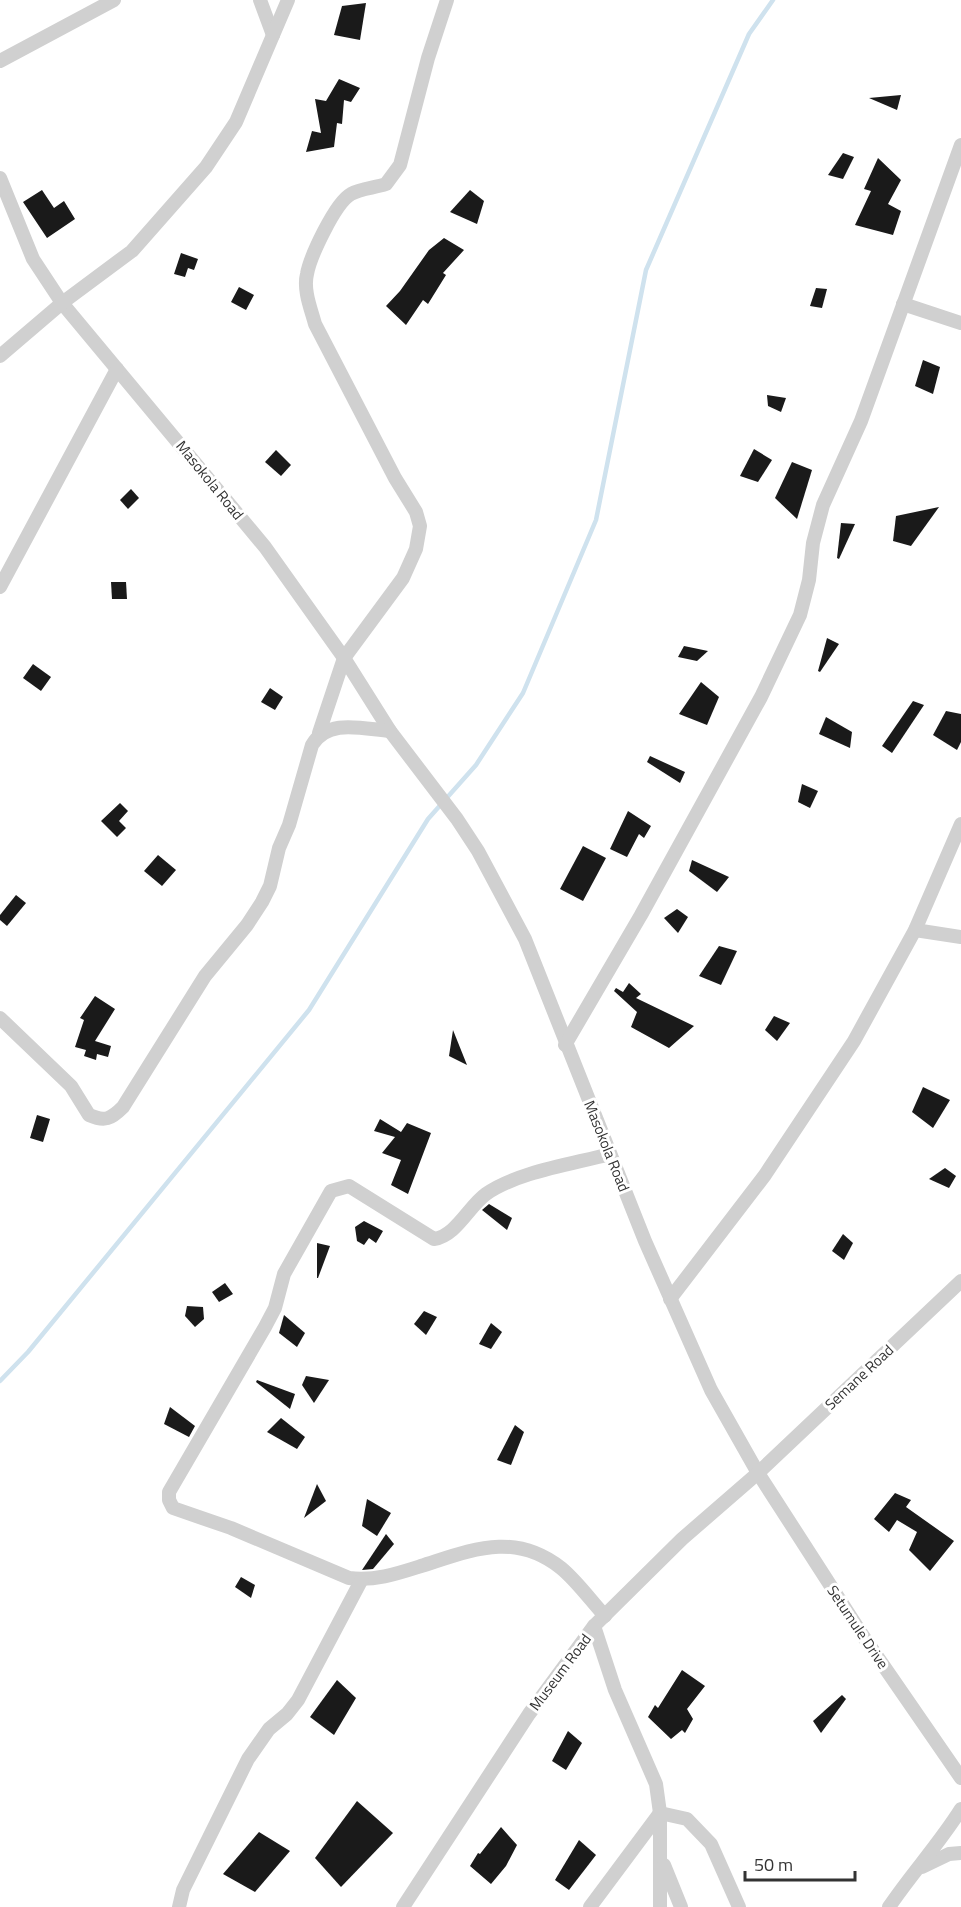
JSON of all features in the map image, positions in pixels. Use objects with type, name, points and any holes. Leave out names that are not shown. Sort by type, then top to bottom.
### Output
[{"type":"street","points":[[0,61],[114,0]]},
{"type":"street","points":[[260,0],[273,35]]},
{"type":"street","points":[[0,356],[62,303],[132,251],[206,167],[236,122],[288,0]]},
{"type":"street","points":[[0,1018],[70,1086],[89,1115],[105,1120],[112,1117],[123,1107],[205,976],[247,925],[270,886],[279,848],[289,825],[312,745],[319,733],[344,658],[403,578],[416,549],[420,526],[416,512],[395,478],[315,324],[307,297],[306,276],[322,237],[344,199],[355,192],[381,186],[392,179],[400,165],[428,58],[447,0]]},
{"type":"street","points":[[565,1044],[641,915],[761,697],[800,615],[809,580],[813,543],[824,505],[861,421],[961,145]]},
{"type":"street","name":"Masokola Road","points":[[0,178],[33,259],[62,303],[265,547],[344,658],[390,731],[457,819],[478,852],[525,939],[610,1154],[670,1299],[711,1390],[758,1473]]},
{"type":"street","points":[[903,304],[961,323]]},
{"type":"street","points":[[0,587],[117,369]]},
{"type":"street","points":[[319,733],[330,728],[390,731]]},
{"type":"street","points":[[670,1299],[771,1166],[854,1041],[915,930],[961,824]]},
{"type":"street","points":[[915,930],[961,937]]},
{"type":"street","points":[[605,1616],[562,1569],[539,1555],[509,1545],[481,1547],[382,1579],[349,1578],[231,1528],[173,1508],[169,1500],[169,1492],[275,1308],[284,1274],[331,1191],[349,1186],[434,1239],[447,1235],[484,1195],[504,1183],[610,1154]]},
{"type":"street","name":"Semane Road","points":[[758,1473],[961,1281]]},
{"type":"street","name":"Museum Road","points":[[403,1907],[529,1714],[594,1626],[682,1539],[758,1473]]},
{"type":"street","name":"Setumule Drive","points":[[758,1473],[863,1636],[961,1778]]},
{"type":"street","points":[[179,1907],[183,1890],[249,1759],[268,1729],[287,1714],[298,1700],[362,1579]]},
{"type":"street","points":[[594,1626],[615,1690],[656,1784],[660,1813],[660,1907]]},
{"type":"street","points":[[889,1907],[914,1870],[930,1855],[961,1809]]},
{"type":"street","points":[[590,1907],[660,1813]]},
{"type":"street","points":[[660,1813],[687,1819],[711,1844],[739,1907]]},
{"type":"street","points":[[914,1870],[949,1854],[961,1853]]},
{"type":"street","points":[[661,1858],[681,1907]]},
{"type":"building","points":[[366,3],[360,40],[334,35],[342,6]]},
{"type":"building","points":[[339,79],[360,88],[351,102],[344,100],[342,124],[337,123],[334,147],[306,152],[312,131],[321,133],[315,99],[326,101]]},
{"type":"building","points":[[901,95],[897,110],[869,98]]},
{"type":"building","points":[[843,153],[854,157],[843,179],[828,175]]},
{"type":"building","points":[[878,158],[901,180],[888,204],[901,211],[893,235],[855,225],[871,191],[864,189]]},
{"type":"building","points":[[42,190],[54,208],[64,201],[75,219],[47,238],[23,202]]},
{"type":"building","points":[[470,190],[484,201],[477,224],[450,212]]},
{"type":"building","points":[[444,238],[464,250],[443,273],[446,275],[428,304],[423,300],[406,325],[386,306],[400,291],[429,250]]},
{"type":"building","points":[[181,253],[198,259],[194,270],[188,268],[185,277],[174,274]]},
{"type":"building","points":[[239,287],[254,295],[246,310],[231,302]]},
{"type":"building","points":[[816,288],[827,289],[822,308],[810,306]]},
{"type":"building","points":[[923,360],[940,367],[933,394],[915,386]]},
{"type":"building","points":[[767,395],[786,398],[781,412],[768,406]]},
{"type":"building","points":[[754,449],[772,460],[758,482],[740,476]]},
{"type":"building","points":[[276,450],[291,465],[281,476],[265,462]]},
{"type":"building","points":[[792,462],[812,470],[797,519],[775,498]]},
{"type":"building","points":[[131,489],[139,498],[128,509],[120,500]]},
{"type":"building","points":[[939,507],[911,546],[893,541],[896,516]]},
{"type":"building","points":[[841,523],[855,524],[839,559],[837,558]]},
{"type":"building","points":[[111,582],[126,582],[127,599],[112,599]]},
{"type":"building","points":[[827,638],[839,644],[820,672],[818,671]]},
{"type":"building","points":[[684,646],[708,651],[697,661],[678,657]]},
{"type":"building","points":[[33,664],[51,677],[41,691],[23,678]]},
{"type":"building","points":[[701,682],[719,697],[707,725],[679,714]]},
{"type":"building","points":[[270,688],[283,697],[275,710],[261,702]]},
{"type":"building","points":[[913,701],[924,705],[892,753],[882,746]]},
{"type":"building","points":[[946,711],[961,714],[961,742],[957,750],[933,735]]},
{"type":"building","points":[[826,717],[852,732],[850,748],[819,734]]},
{"type":"building","points":[[650,756],[685,772],[680,783],[647,762]]},
{"type":"building","points":[[802,784],[818,791],[810,808],[798,802]]},
{"type":"building","points":[[120,803],[128,811],[119,821],[126,828],[117,837],[101,821]]},
{"type":"building","points":[[628,811],[651,826],[644,838],[639,834],[627,857],[610,849]]},
{"type":"building","points":[[583,846],[606,858],[583,901],[560,889]]},
{"type":"building","points":[[158,855],[176,870],[162,886],[144,871]]},
{"type":"building","points":[[692,860],[729,877],[717,892],[689,871]]},
{"type":"building","points":[[16,895],[26,903],[7,926],[0,920],[0,915]]},
{"type":"building","points":[[677,909],[688,917],[678,933],[664,918]]},
{"type":"building","points":[[719,946],[737,951],[721,985],[699,976]]},
{"type":"building","points":[[629,983],[641,994],[636,998],[694,1026],[669,1048],[631,1027],[637,1012],[614,991],[616,988],[623,992]]},
{"type":"building","points":[[95,996],[115,1009],[95,1041],[111,1046],[108,1057],[97,1054],[96,1060],[84,1056],[86,1050],[75,1047],[84,1020],[80,1018]]},
{"type":"building","points":[[774,1016],[790,1023],[777,1041],[765,1030]]},
{"type":"building","points":[[453,1030],[467,1065],[449,1056]]},
{"type":"building","points":[[923,1087],[950,1100],[933,1128],[912,1112]]},
{"type":"building","points":[[37,1115],[50,1119],[43,1142],[30,1138]]},
{"type":"building","points":[[380,1119],[401,1132],[407,1123],[431,1133],[408,1194],[391,1185],[401,1160],[382,1153],[395,1137],[374,1131]]},
{"type":"building","points":[[945,1168],[956,1176],[949,1188],[929,1179]]},
{"type":"building","points":[[489,1204],[512,1218],[507,1230],[482,1210]]},
{"type":"building","points":[[364,1221],[383,1231],[376,1243],[369,1238],[364,1245],[357,1241],[355,1227]]},
{"type":"building","points":[[843,1234],[853,1243],[844,1260],[832,1251]]},
{"type":"building","points":[[317,1243],[330,1246],[318,1278],[317,1278]]},
{"type":"building","points":[[225,1283],[233,1294],[219,1302],[212,1292]]},
{"type":"building","points":[[187,1306],[203,1307],[204,1319],[195,1327],[185,1316]]},
{"type":"building","points":[[424,1311],[437,1317],[426,1335],[414,1324]]},
{"type":"building","points":[[284,1315],[305,1333],[297,1347],[279,1333]]},
{"type":"building","points":[[491,1323],[502,1332],[491,1349],[479,1344]]},
{"type":"building","points":[[306,1376],[329,1380],[314,1403],[302,1385]]},
{"type":"building","points":[[257,1380],[295,1394],[290,1409],[256,1382]]},
{"type":"building","points":[[170,1407],[195,1426],[189,1437],[164,1424]]},
{"type":"building","points":[[281,1418],[305,1437],[297,1449],[267,1432]]},
{"type":"building","points":[[515,1425],[524,1432],[511,1465],[497,1460]]},
{"type":"building","points":[[317,1484],[326,1501],[304,1518]]},
{"type":"building","points":[[895,1493],[911,1500],[906,1507],[954,1541],[930,1571],[909,1550],[917,1532],[897,1520],[889,1532],[874,1519]]},
{"type":"building","points":[[367,1499],[391,1513],[377,1536],[362,1526]]},
{"type":"building","points":[[386,1534],[394,1544],[373,1569],[362,1570]]},
{"type":"building","points":[[241,1577],[255,1585],[251,1598],[235,1587]]},
{"type":"building","points":[[682,1670],[705,1686],[687,1709],[693,1719],[685,1733],[682,1730],[671,1739],[648,1717],[655,1705],[658,1708]]},
{"type":"building","points":[[337,1680],[356,1698],[334,1735],[310,1717]]},
{"type":"building","points":[[842,1695],[846,1699],[821,1733],[813,1721]]},
{"type":"building","points":[[568,1731],[582,1743],[566,1770],[552,1761]]},
{"type":"building","points":[[357,1801],[393,1833],[341,1887],[315,1858]]},
{"type":"building","points":[[501,1827],[517,1845],[506,1866],[491,1884],[470,1866],[478,1853],[480,1854]]},
{"type":"building","points":[[259,1832],[290,1851],[255,1892],[223,1874]]},
{"type":"building","points":[[579,1840],[596,1855],[569,1890],[555,1880]]},
{"type":"waterway","points":[[0,1381],[28,1352],[309,1010],[428,819],[476,765],[523,693],[596,520],[646,270],[749,34],[773,0]]}]
